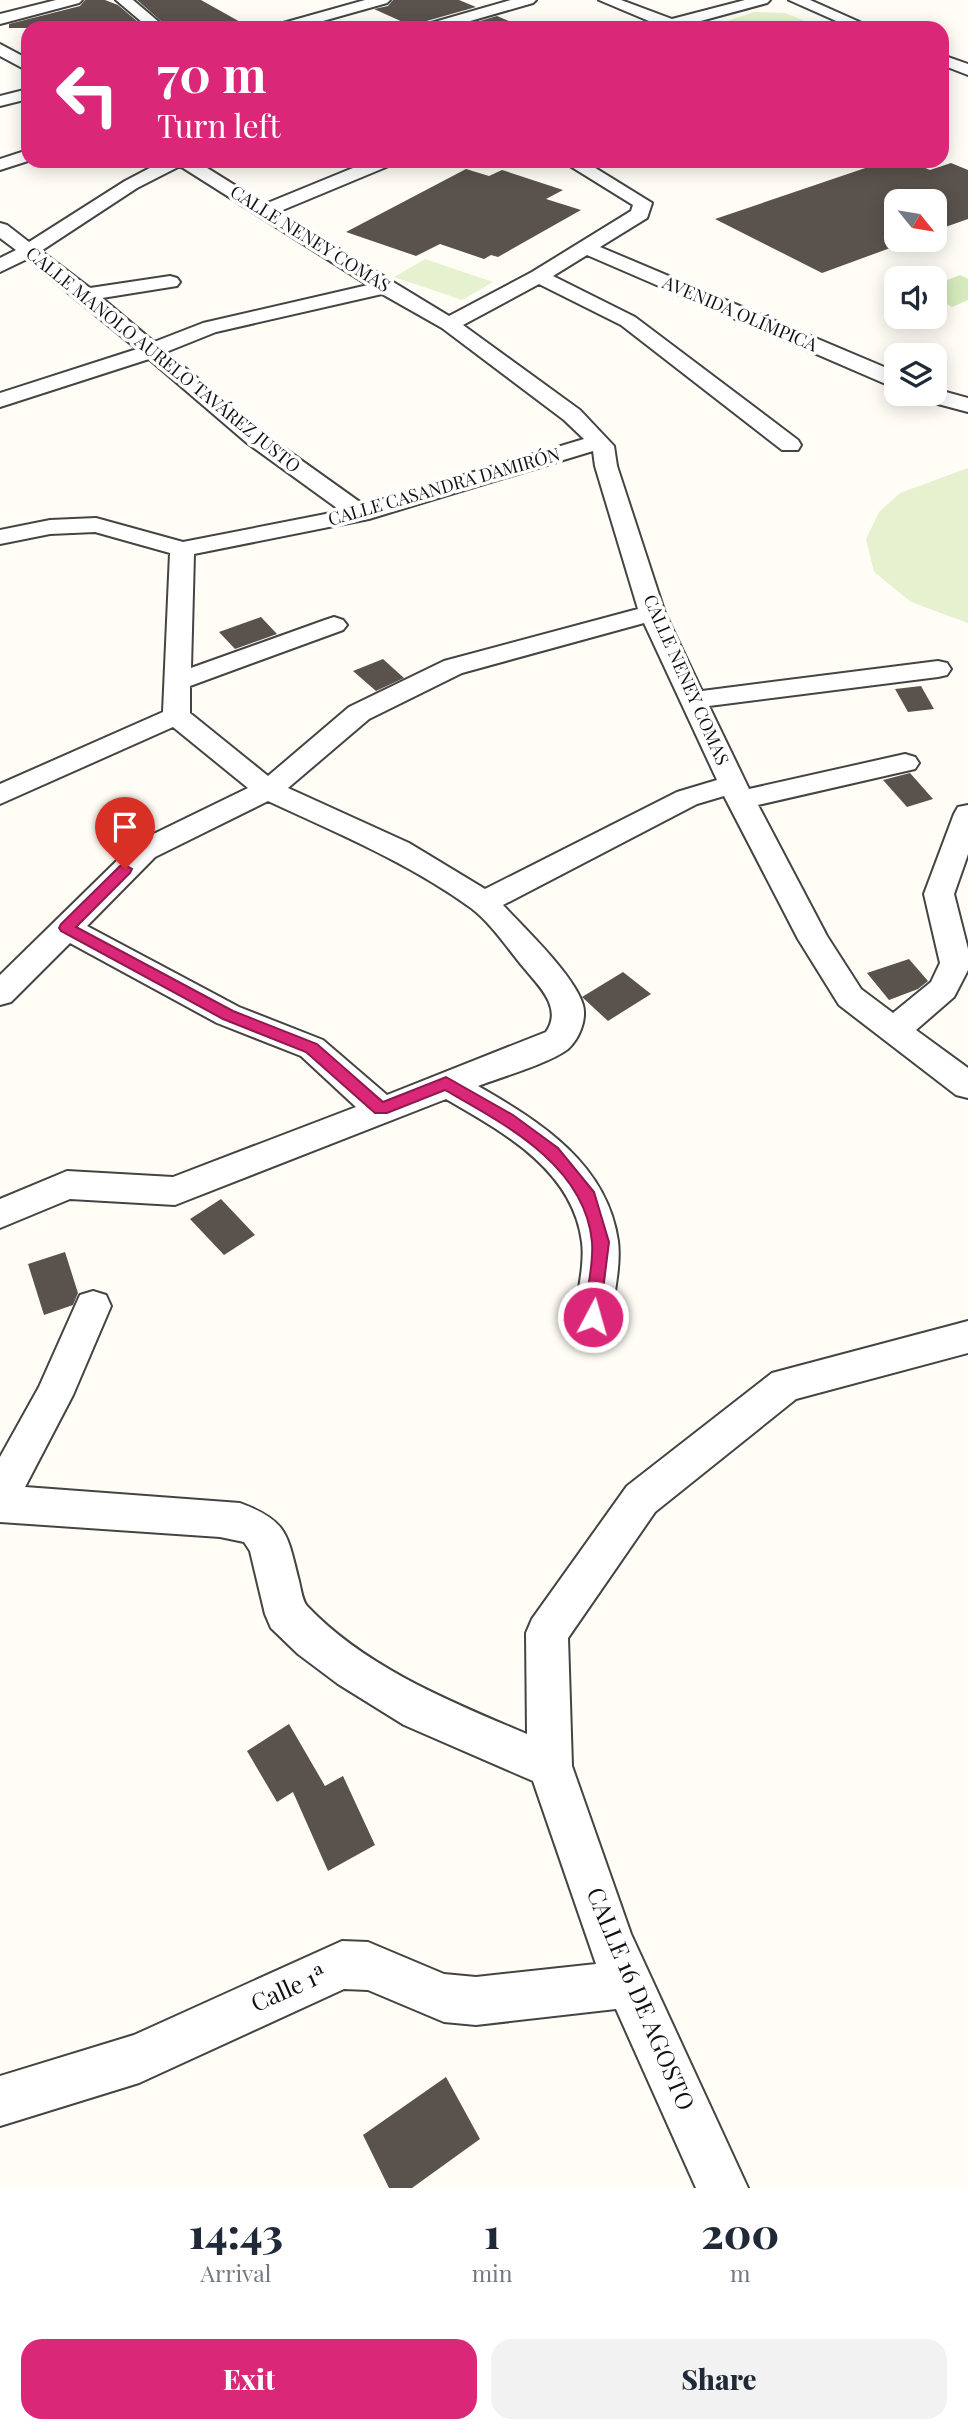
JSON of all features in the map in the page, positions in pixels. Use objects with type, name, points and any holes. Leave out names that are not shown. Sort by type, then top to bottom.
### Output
[{"type":"street","points":[[0,19],[74,0]]},
{"type":"street","points":[[124,0],[150,21]]},
{"type":"street","points":[[308,21],[382,0]]},
{"type":"street","points":[[454,21],[528,0]]},
{"type":"street","points":[[607,0],[653,21]]},
{"type":"street","points":[[683,21],[762,0]]},
{"type":"street","points":[[797,0],[848,21]]},
{"type":"street","points":[[304,5],[337,21]]},
{"type":"street","points":[[0,49],[21,62]]},
{"type":"street","points":[[949,63],[968,71]]},
{"type":"street","points":[[0,101],[21,96]]},
{"type":"street","points":[[0,165],[21,158]]},
{"type":"street","points":[[0,266],[30,252],[135,181],[162,168]]},
{"type":"street","name":"CALLE NENEY COMAS","points":[[195,168],[449,324],[572,415],[603,446],[606,466],[652,613],[737,792],[813,939],[850,996],[968,1086]]},
{"type":"street","points":[[264,211],[362,168]]},
{"type":"street","points":[[449,324],[539,276],[639,214],[643,203],[583,168]]},
{"type":"street","name":"CALLE MANOLO AURELO TAVÁREZ JUSTO","points":[[0,229],[86,295],[255,438],[361,514]]},
{"type":"street","points":[[592,242],[640,252],[719,296],[884,364]]},
{"type":"street","name":"AVENIDA OLÍMPICA","points":[[592,242],[884,375]]},
{"type":"street","points":[[539,276],[628,321],[790,445]]},
{"type":"street","points":[[86,295],[170,282]]},
{"type":"street","points":[[2,397],[151,351],[210,327],[386,287]]},
{"type":"street","points":[[947,386],[968,393]]},
{"type":"street","points":[[947,399],[968,405]]},
{"type":"street","name":"CALLE CASANDRA DAMIRÓN","points":[[0,537],[50,527],[96,525],[182,549],[361,514],[599,442]]},
{"type":"street","points":[[176,716],[182,549]]},
{"type":"street","points":[[0,994],[145,850],[268,790],[359,713],[453,667],[652,613]]},
{"type":"street","points":[[178,681],[334,625]]},
{"type":"street","points":[[693,700],[938,669]]},
{"type":"street","points":[[0,1213],[67,1185],[175,1191],[446,1083],[542,1048],[557,1040],[565,1029],[569,1017],[567,1004],[548,975],[484,902],[399,850],[268,790],[176,716]]},
{"type":"street","points":[[0,795],[176,716]]},
{"type":"street","points":[[484,902],[687,798],[905,763]]},
{"type":"street","points":[[894,1030],[943,989],[956,963],[939,894],[968,814]]},
{"type":"street","points":[[66,928],[228,1015],[312,1048],[381,1109]]},
{"type":"street","points":[[446,1083],[508,1119],[553,1152],[588,1197],[600,1242],[593,1317]]},
{"type":"street","points":[[93,1306],[54,1395],[2,1483],[240,1521],[258,1529],[269,1543],[286,1614],[313,1640],[353,1669],[419,1710],[551,1766]]},
{"type":"street","name":"CALLE 16 DE AGOSTO","points":[[722,2188],[610,1941],[551,1766],[547,1633],[641,1499],[785,1385],[968,1337]]},
{"type":"street","name":"Calle 1ª","points":[[0,2101],[139,2058],[342,1965],[368,1966],[444,1998],[476,2001],[629,1984]]},
{"type":"green space","points":[[754,12],[785,13],[805,21],[728,21]]},
{"type":"green space","points":[[425,259],[493,282],[462,300],[394,277]]},
{"type":"green space","points":[[960,275],[968,279],[968,300],[952,307],[947,304],[947,280]]},
{"type":"green space","points":[[968,468],[968,623],[911,602],[874,572],[866,539],[879,512],[900,493]]},
{"type":"building","points":[[85,0],[105,0],[118,5],[137,21],[21,21],[21,28],[9,28],[9,24],[80,6]]},
{"type":"building","points":[[137,0],[201,0],[238,21],[161,21]]},
{"type":"building","points":[[393,0],[459,0],[476,7],[427,21],[401,21],[374,9],[388,6]]},
{"type":"building","points":[[497,16],[509,21],[480,21]]},
{"type":"building","points":[[951,163],[968,170],[968,219],[947,226],[947,189],[884,189],[884,250],[822,273],[715,219],[865,168],[930,170],[949,168]]},
{"type":"building","points":[[466,169],[489,176],[502,170],[563,190],[546,199],[581,210],[498,257],[491,255],[484,259],[440,244],[416,256],[346,232]]},
{"type":"building","points":[[261,617],[277,634],[235,649],[219,632]]},
{"type":"building","points":[[383,659],[404,678],[376,691],[353,671]]},
{"type":"building","points":[[921,686],[934,709],[908,712],[895,689]]},
{"type":"building","points":[[910,773],[933,799],[907,807],[883,780]]},
{"type":"building","points":[[909,959],[928,981],[918,989],[889,1000],[867,973]]},
{"type":"building","points":[[623,972],[651,994],[608,1021],[582,997]]},
{"type":"building","points":[[221,1199],[255,1235],[224,1255],[190,1219]]},
{"type":"building","points":[[65,1252],[78,1293],[73,1305],[44,1315],[28,1264]]},
{"type":"building","points":[[289,1724],[325,1786],[343,1776],[375,1845],[328,1871],[293,1792],[277,1802],[247,1751]]},
{"type":"building","points":[[446,2077],[480,2139],[412,2188],[389,2188],[363,2135]]},
{"type":"route","points":[[125,869],[66,928],[228,1015],[312,1048],[381,1109],[446,1083],[508,1119],[553,1152],[588,1197],[600,1242],[593,1317]]}]
